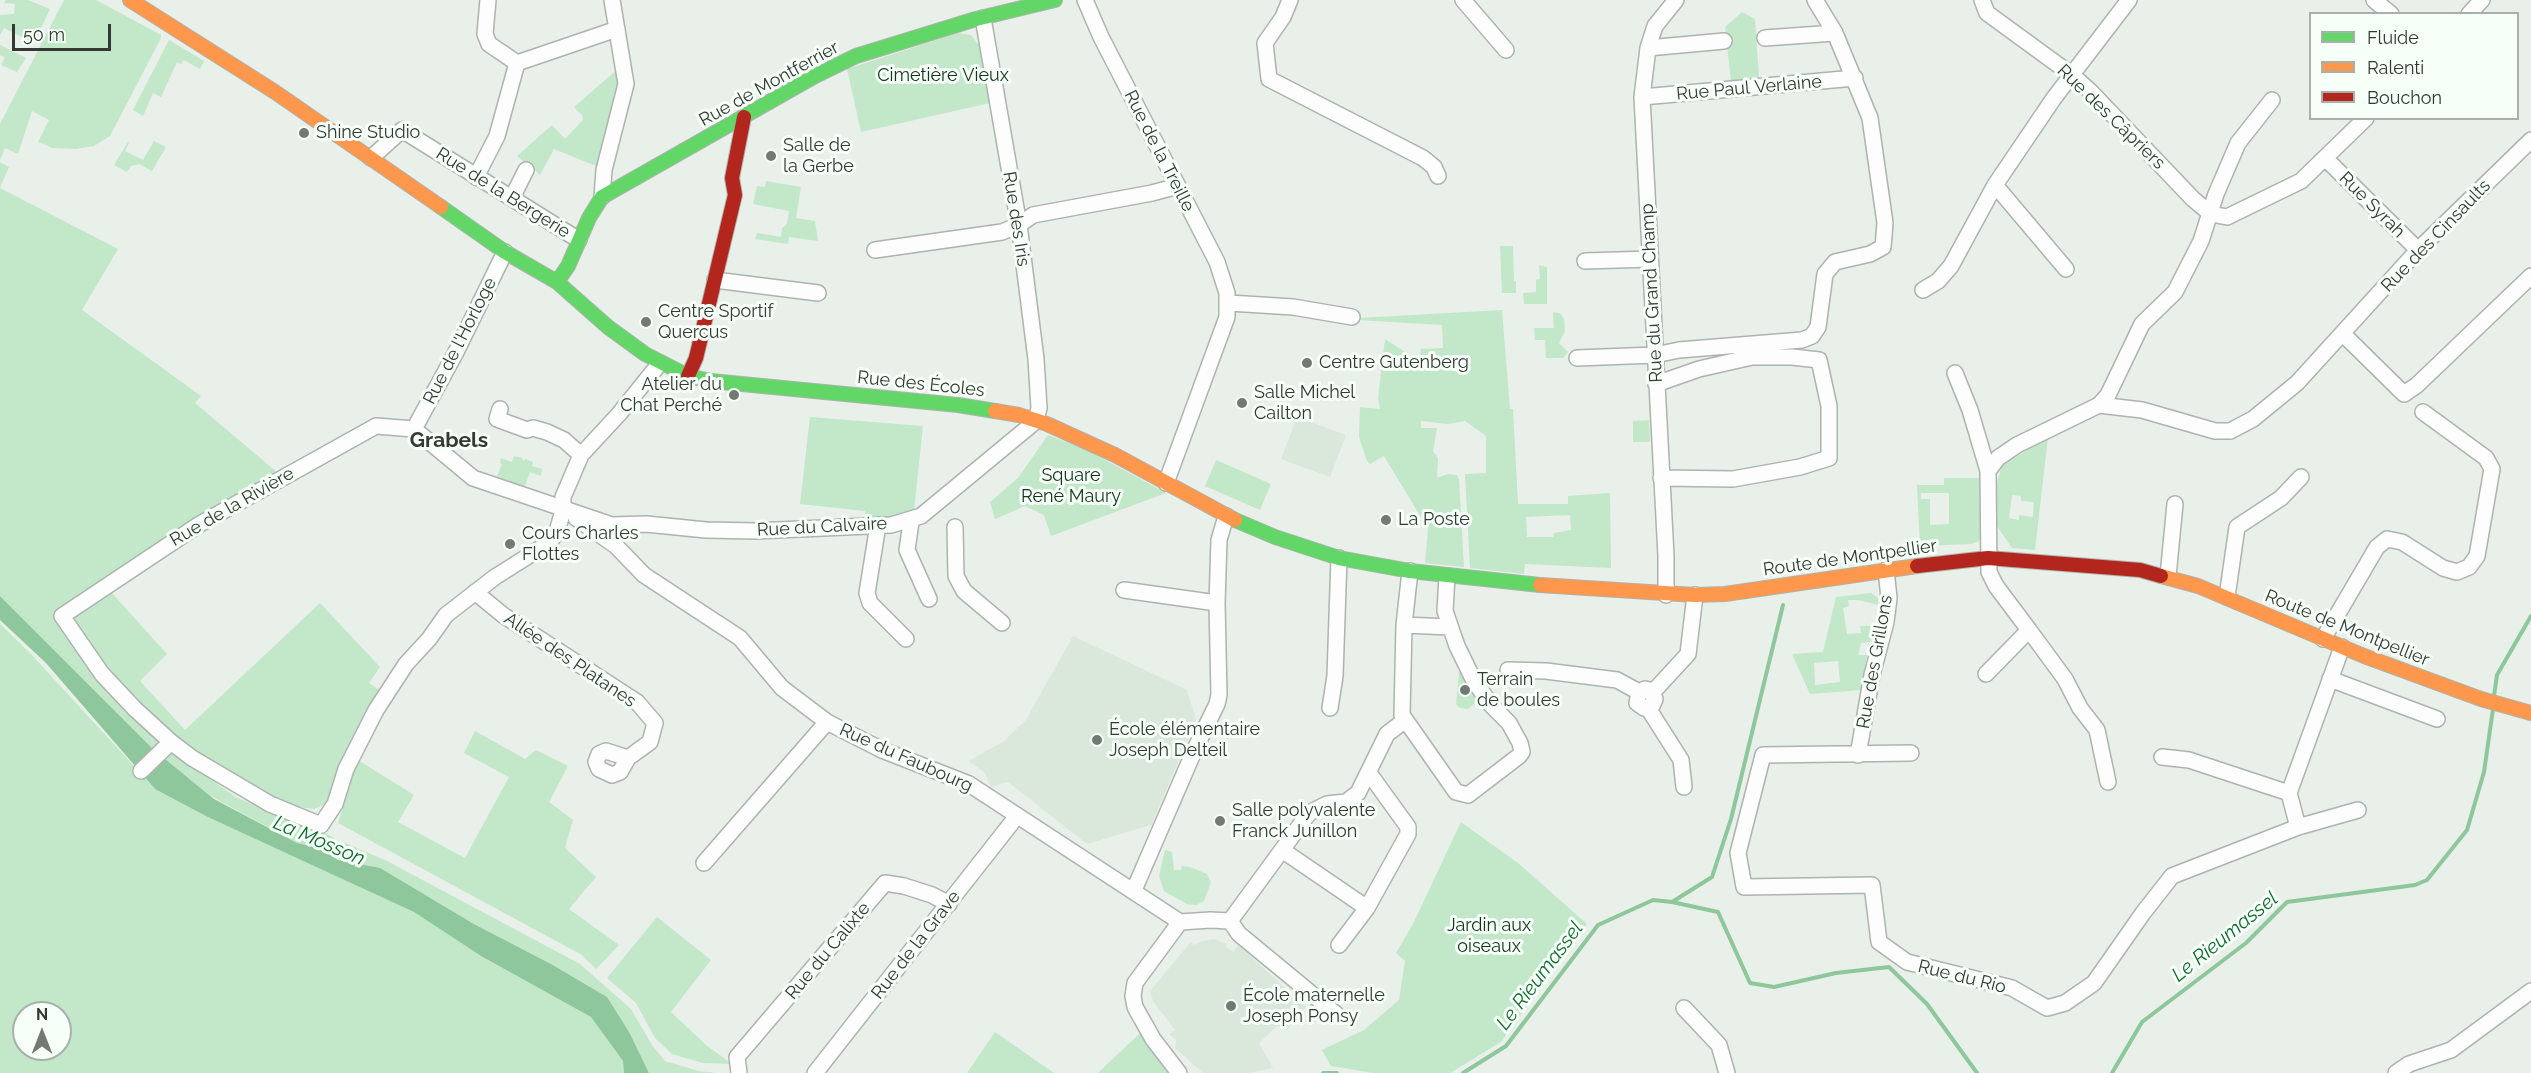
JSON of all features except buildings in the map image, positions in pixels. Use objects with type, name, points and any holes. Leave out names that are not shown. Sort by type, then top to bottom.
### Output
[{"type":"street","name":"Rue des Écoles","points":[[130,0],[275,92],[504,252],[557,282],[609,327],[660,363],[688,376],[711,381],[958,405],[1017,415],[1115,455],[1166,483]]},
{"type":"street","points":[[488,0],[485,34],[489,44],[517,63]]},
{"type":"street","points":[[557,282],[568,266],[589,218],[602,197],[604,170],[626,84],[612,0]]},
{"type":"street","name":"Rue de Montferrier","points":[[602,197],[815,76],[856,56],[983,18],[1055,0]]},
{"type":"street","name":"Rue de la Treille","points":[[1085,0],[1101,37],[1217,262],[1228,303],[1227,317],[1166,483]]},
{"type":"street","points":[[1290,0],[1283,17],[1265,44],[1269,79],[1423,158],[1434,167],[1438,177]]},
{"type":"street","points":[[1463,0],[1506,50]]},
{"type":"street","name":"Rue du Grand Champ","points":[[1665,595],[1666,556],[1642,97],[1648,48],[1655,26],[1676,0]]},
{"type":"street","points":[[1577,358],[1655,355],[1679,350],[1802,340],[1812,336],[1818,327],[1825,274],[1835,262],[1870,254],[1883,247],[1885,223],[1870,118],[1835,33],[1815,0]]},
{"type":"street","name":"Rue des Câpriers","points":[[1982,0],[1987,13],[2072,75],[2193,199],[2211,214]]},
{"type":"street","points":[[1923,290],[1938,281],[1951,266],[1995,185],[2072,75],[2129,0]]},
{"type":"street","points":[[2374,0],[2389,12]]},
{"type":"street","points":[[2471,12],[2482,0]]},
{"type":"street","name":"Rue des Iris","points":[[983,18],[1019,225],[1035,359],[1039,408],[1035,421]]},
{"type":"street","points":[[517,63],[617,29]]},
{"type":"street","points":[[1765,38],[1835,33]]},
{"type":"street","points":[[1648,48],[1724,41]]},
{"type":"street","points":[[476,177],[497,136],[517,63]]},
{"type":"street","name":"Rue Paul Verlaine","points":[[1642,97],[1855,78]]},
{"type":"street","points":[[1988,471],[1998,458],[2017,445],[2099,405],[2108,395],[2142,324],[2175,292],[2201,241],[2216,194],[2238,143],[2272,100]]},
{"type":"street","points":[[688,376],[696,358],[735,195],[732,178],[744,117]]},
{"type":"street","points":[[2211,214],[2227,217],[2301,181],[2364,120]]},
{"type":"street","name":"Rue de la Bergerie","points":[[371,158],[402,130],[579,240]]},
{"type":"street","name":"Rue des Cinsaults","points":[[2099,405],[2170,416],[2215,431],[2230,431],[2253,419],[2297,383],[2418,250],[2531,140]]},
{"type":"street","name":"Rue Syrah","points":[[2326,159],[2418,250]]},
{"type":"street","points":[[512,198],[526,170]]},
{"type":"street","points":[[1995,185],[2066,269]]},
{"type":"street","points":[[875,250],[1002,232],[1019,225],[1033,215],[1152,194],[1178,186]]},
{"type":"street","name":"Rue de l'Horloge","points":[[414,429],[455,354],[504,252]]},
{"type":"street","points":[[1585,261],[1650,259]]},
{"type":"street","points":[[2343,334],[2404,394],[2417,385],[2531,276]]},
{"type":"street","points":[[715,280],[819,293]]},
{"type":"street","points":[[1228,303],[1293,307],[1352,317]]},
{"type":"street","points":[[1656,384],[1699,369],[1752,357],[1819,360],[1829,406],[1829,458],[1733,479],[1661,478]]},
{"type":"street","points":[[141,771],[167,745],[270,804],[321,825],[335,804],[346,769],[376,710],[406,664],[429,639],[446,615],[475,592],[549,543],[557,532],[563,510],[563,496],[581,455],[619,414],[660,363]]},
{"type":"street","points":[[1955,373],[1970,410],[1988,471],[1990,577],[2065,679],[2080,708],[2097,730],[2108,782]]},
{"type":"street","points":[[500,409],[498,418],[527,430],[533,428],[564,440],[581,455]]},
{"type":"street","points":[[2323,639],[2377,546],[2387,539],[2402,542],[2443,568],[2457,572],[2469,567],[2477,556],[2492,469],[2486,458],[2423,412]]},
{"type":"street","name":"Rue du Calvaire","points":[[563,510],[612,525],[646,524],[706,530],[755,531],[891,525],[921,516],[1035,421]]},
{"type":"street","name":"Rue de la Rivière","points":[[167,745],[102,674],[62,616],[200,524],[376,426],[414,429]]},
{"type":"street","points":[[414,429],[473,478],[563,510]]},
{"type":"street","points":[[2227,597],[2237,527],[2281,498],[2301,477]]},
{"type":"street","name":"Route de Montpellier","points":[[1166,483],[1227,516],[1275,537],[1339,558],[1447,576],[1665,595],[1725,594],[1886,570],[1988,558],[2106,566],[2168,576],[2227,597],[2342,647],[2481,699],[2531,713]]},
{"type":"street","points":[[2168,576],[2175,504]]},
{"type":"street","name":"Rue du Faubourg","points":[[563,510],[616,546],[644,575],[740,638],[782,688],[827,722],[882,750],[969,784],[1180,922]]},
{"type":"street","points":[[1134,890],[1217,704],[1219,694],[1217,603],[1219,540],[1227,516]]},
{"type":"street","points":[[911,522],[907,550],[929,599]]},
{"type":"street","points":[[878,525],[867,593],[870,603],[906,639]]},
{"type":"street","points":[[955,527],[956,576],[964,591],[1002,623]]},
{"type":"street","points":[[1330,708],[1335,676],[1339,558]]},
{"type":"street","name":"Rue des Grillons","points":[[1858,755],[1872,675],[1886,622],[1889,598],[1886,570]]},
{"type":"street","points":[[1410,571],[1404,625],[1401,705],[1404,721],[1456,792],[1467,795],[1522,752],[1520,743],[1509,723],[1474,681],[1450,627],[1445,612],[1447,576]]},
{"type":"street","points":[[1124,590],[1217,603]]},
{"type":"street","name":"Allée des Platanes","points":[[475,592],[503,615],[637,702],[655,723],[650,742],[628,758]]},
{"type":"street","points":[[1646,692],[1688,654],[1695,595]]},
{"type":"street","points":[[1404,625],[1450,627]]},
{"type":"street","points":[[1986,675],[2029,630]]},
{"type":"street","points":[[2298,827],[2289,793],[2342,647]]},
{"type":"street","points":[[1508,670],[1546,671],[1617,680],[1646,692],[1654,703],[1648,708],[1681,760],[1684,787]]},
{"type":"street","points":[[2330,679],[2437,719]]},
{"type":"street","points":[[1230,921],[1310,813],[1327,804],[1352,799],[1369,773],[1387,734],[1404,721]]},
{"type":"street","points":[[704,863],[827,722]]},
{"type":"street","name":"Rue des Grillons","points":[[1763,755],[1911,753]]},
{"type":"street","name":"Rue du Rio","points":[[1763,755],[1738,853],[1744,887],[1872,885],[1879,942],[1907,962],[2012,988],[2047,1008],[2065,1003],[2094,983],[2172,876],[2298,827],[2358,810]]},
{"type":"street","points":[[2162,757],[2189,759],[2289,793]]},
{"type":"street","points":[[1339,945],[1367,908],[1408,834],[1408,827],[1369,773]]},
{"type":"street","name":"Rue de la Grave","points":[[815,1073],[1017,816]]},
{"type":"street","points":[[1282,850],[1367,908]]},
{"type":"street","name":"Rue du Calixte","points":[[739,1073],[737,1057],[885,883],[932,895],[949,904]]},
{"type":"street","points":[[1179,1073],[1153,1039],[1135,1007],[1133,996],[1135,983],[1180,922],[1230,921]]},
{"type":"street","points":[[1230,921],[1239,934],[1336,1014]]},
{"type":"street","points":[[2396,1073],[2409,1064],[2451,1050],[2531,991]]},
{"type":"street","points":[[1684,1008],[1719,1045],[1727,1073]]},
{"type":"shaded area","points":[[1297,417],[1346,435],[1330,477],[1281,459]]},
{"type":"shaded area","name":"La Mosson","points":[[0,596],[154,750],[214,799],[297,843],[320,848],[338,860],[380,868],[472,923],[551,964],[607,997],[629,1032],[649,1073],[624,1073],[623,1061],[591,1017],[481,956],[414,912],[208,817],[155,789],[46,663],[0,620]]},
{"type":"shaded area","name":"École élémentaire Joseph Delteil","points":[[1073,636],[1187,690],[1196,720],[1151,825],[1087,844],[1008,782],[991,787],[985,773],[969,761],[1004,741],[1026,720]]},
{"type":"shaded area","name":"École maternelle Joseph Ponsy","points":[[1214,939],[1227,944],[1226,947],[1234,952],[1238,945],[1306,1007],[1287,1030],[1277,1026],[1259,1043],[1273,1068],[1249,1073],[1203,1073],[1175,1048],[1176,1040],[1169,1034],[1175,1030],[1153,1001],[1150,991],[1191,942],[1194,945]]},
{"type":"green space","points":[[6,0],[28,0],[50,9],[34,43],[4,28],[0,35],[0,15],[14,14],[15,4],[4,3]]},
{"type":"green space","points":[[64,0],[96,0],[161,35],[161,38],[110,136],[94,146],[76,149],[53,148],[38,142],[49,120],[32,111],[18,154],[5,148],[0,160],[0,124]]},
{"type":"green space","points":[[1742,12],[1755,19],[1759,79],[1731,82],[1725,27]]},
{"type":"green space","name":"Cimetière Vieux","points":[[958,33],[971,35],[981,48],[990,103],[861,132],[847,69]]},
{"type":"green space","points":[[169,40],[204,61],[200,69],[184,60],[181,64],[177,62],[161,97],[153,93],[143,116],[133,110]]},
{"type":"green space","points":[[0,45],[26,58],[17,72],[1,65],[5,57],[0,55]]},
{"type":"green space","points":[[619,68],[622,80],[601,168],[554,149],[540,175],[517,156],[552,125],[565,139],[583,120],[582,115],[574,107]]},
{"type":"green space","points":[[154,141],[166,147],[152,171],[139,164],[131,166],[127,172],[114,165],[128,142],[125,151],[143,160]]},
{"type":"green space","points":[[0,162],[9,167],[0,188]]},
{"type":"green space","points":[[766,181],[801,187],[796,218],[815,221],[818,241],[789,237],[788,244],[755,239],[757,233],[781,237],[782,228],[787,224],[789,211],[753,204],[757,186],[765,187]]},
{"type":"green space","points":[[0,188],[118,249],[82,310],[201,396],[195,403],[278,473],[55,616],[163,742],[154,750],[0,596]]},
{"type":"green space","points":[[1500,246],[1513,246],[1516,293],[1502,293]]},
{"type":"green space","points":[[1539,265],[1547,267],[1547,304],[1524,304],[1523,293],[1536,292],[1536,280],[1540,279]]},
{"type":"green space","points":[[1502,310],[1510,409],[1513,409],[1518,504],[1568,504],[1568,496],[1610,493],[1611,568],[1525,564],[1524,574],[1470,568],[1465,474],[1486,473],[1486,436],[1465,421],[1448,424],[1421,421],[1421,428],[1437,428],[1433,451],[1438,458],[1437,478],[1448,474],[1457,475],[1459,480],[1464,567],[1425,563],[1428,529],[1384,456],[1370,464],[1367,461],[1359,437],[1360,407],[1380,409],[1378,398],[1385,339],[1419,361],[1421,349],[1443,348],[1442,325],[1358,320],[1359,318]],"holes":[[[1570,515],[1571,530],[1554,533],[1553,537],[1527,537],[1526,517]]]},
{"type":"green space","points":[[1553,312],[1561,314],[1564,319],[1565,331],[1559,343],[1568,352],[1563,358],[1546,358],[1545,340],[1535,340],[1534,328],[1554,328]]},
{"type":"green space","points":[[810,417],[923,426],[914,511],[900,517],[865,519],[865,511],[800,504]]},
{"type":"green space","points":[[1649,420],[1650,442],[1633,442],[1633,421]]},
{"type":"green space","name":"Square René Maury","points":[[1048,435],[1087,450],[1166,493],[1051,536],[1044,515],[1025,506],[995,519],[990,502],[1018,478]]},
{"type":"green space","points":[[2048,437],[2035,550],[2012,548],[1997,526],[1997,482],[2002,466]],"holes":[[[2012,495],[2021,496],[2021,501],[2034,502],[2033,517],[2019,515],[2019,520],[2009,518]]]},
{"type":"green space","points":[[514,456],[522,458],[524,462],[525,459],[533,462],[532,466],[542,469],[541,476],[530,472],[524,489],[497,476],[502,464],[500,463],[501,458],[512,462]]},
{"type":"green space","points":[[1216,460],[1271,484],[1260,510],[1205,486]]},
{"type":"green space","points":[[1944,478],[1979,478],[1981,535],[1979,541],[1971,544],[1920,546],[1917,485],[1944,485]],"holes":[[[1921,493],[1949,493],[1949,524],[1930,525],[1930,499],[1921,499]]]},
{"type":"green space","points":[[110,591],[167,654],[140,681],[185,730],[320,603],[380,667],[369,683],[382,692],[327,803],[314,809],[277,804],[177,739],[122,689],[70,619]]},
{"type":"green space","points":[[1871,593],[1878,598],[1878,605],[1848,600],[1849,606],[1843,608],[1847,634],[1861,633],[1860,626],[1874,626],[1870,642],[1861,643],[1858,655],[1867,655],[1861,690],[1810,694],[1792,654],[1823,652],[1836,597]],"holes":[[[1838,661],[1840,682],[1815,685],[1814,663]]]},
{"type":"green space","points":[[0,624],[30,653],[155,789],[414,912],[481,956],[591,1017],[623,1061],[624,1073],[0,1073]]},
{"type":"green space","name":"Terrain de boules","points":[[1460,662],[1479,700],[1468,709],[1460,708],[1456,704]]},
{"type":"green space","points":[[475,731],[525,759],[536,750],[568,766],[549,802],[573,820],[565,848],[596,877],[569,909],[619,945],[596,969],[582,955],[338,823],[358,760],[414,795],[398,822],[465,858],[509,777],[464,753]]},
{"type":"green space","points":[[169,750],[237,798],[318,829],[334,838],[327,853],[320,848],[297,843],[211,796],[163,758]]},
{"type":"green space","name":"Jardin aux oiseaux","points":[[1461,822],[1518,863],[1587,924],[1501,1042],[1450,1073],[1373,1073],[1331,1066],[1322,1050],[1364,1030],[1399,1000],[1405,961],[1396,953],[1413,924]]},
{"type":"green space","points":[[345,843],[387,861],[580,964],[631,1009],[652,1045],[665,1061],[698,1071],[717,1073],[649,1073],[607,997],[551,964],[472,923],[338,860]]},
{"type":"green space","points":[[1165,850],[1172,852],[1174,870],[1181,870],[1182,866],[1207,874],[1211,882],[1204,901],[1196,905],[1187,904],[1164,891],[1159,876]]},
{"type":"green space","points":[[657,917],[711,960],[671,1012],[706,1045],[732,1064],[703,1063],[672,1054],[655,1038],[636,1003],[607,978]]},
{"type":"green space","points":[[995,1032],[1054,1073],[967,1073]]},
{"type":"green space","points":[[1140,1033],[1169,1073],[1098,1073]]},
{"type":"waterway","points":[[1672,902],[1712,877],[1731,819],[1783,605]]},
{"type":"waterway","name":"Le Rieumassel","points":[[2494,696],[2497,675],[2531,616]]},
{"type":"waterway","name":"Le Rieumassel","points":[[2112,1073],[2142,1022],[2246,943],[2287,902],[2415,885],[2427,880],[2467,830],[2484,772],[2493,709]]},
{"type":"waterway","name":"Le Rieumassel","points":[[1463,1073],[1506,1046],[1598,925],[1653,900],[1718,912],[1750,983],[1774,987],[1836,973],[1889,967],[1927,1004],[1977,1073]]},
{"type":"waterway","name":"Le Rieumassel","points":[[1323,1073],[1337,1073]]},
{"type":"traffic: fast","points":[[557,282],[568,266],[589,218],[602,197],[815,76],[856,56],[976,19],[1055,0]]},
{"type":"traffic: fast","points":[[441,207],[505,252],[557,282],[608,327],[645,354],[688,376],[711,381],[958,405],[995,411]]},
{"type":"traffic: fast","points":[[1235,520],[1275,537],[1339,558],[1410,571],[1540,585]]},
{"type":"traffic: slow","points":[[130,0],[275,92],[441,207]]},
{"type":"traffic: slow","points":[[995,411],[1019,415],[1047,424],[1115,455],[1235,520]]},
{"type":"traffic: slow","points":[[1540,585],[1695,595],[1725,594],[1917,566]]},
{"type":"traffic: slow","points":[[2161,576],[2198,586],[2364,656],[2481,699],[2531,713]]},
{"type":"traffic: jam","points":[[688,376],[696,358],[735,195],[732,178],[744,117]]},
{"type":"traffic: jam","points":[[1917,566],[1988,558],[2140,570],[2161,576]]},
{"type":"place","name":"Shine Studio","points":[[304,133]]},
{"type":"place","name":"Salle de la Gerbe","points":[[771,156]]},
{"type":"place","name":"Centre Sportif Quercus","points":[[646,322]]},
{"type":"place","name":"Centre Gutenberg","points":[[1307,363]]},
{"type":"place","name":"Atelier du Chat Perché","points":[[734,395]]},
{"type":"place","name":"Salle Michel Cailton","points":[[1242,403]]},
{"type":"place","name":"La Poste","points":[[1386,520]]},
{"type":"place","name":"Cours Charles Flottes","points":[[510,544]]},
{"type":"place","name":"Terrain de boules","points":[[1465,690]]},
{"type":"place","name":"École élémentaire Joseph Delteil","points":[[1097,740]]},
{"type":"place","name":"Salle polyvalente Franck Junillon","points":[[1220,821]]},
{"type":"place","name":"École maternelle Joseph Ponsy","points":[[1231,1006]]},
{"type":"district","name":"Grabels","points":[[449,441]]}]
